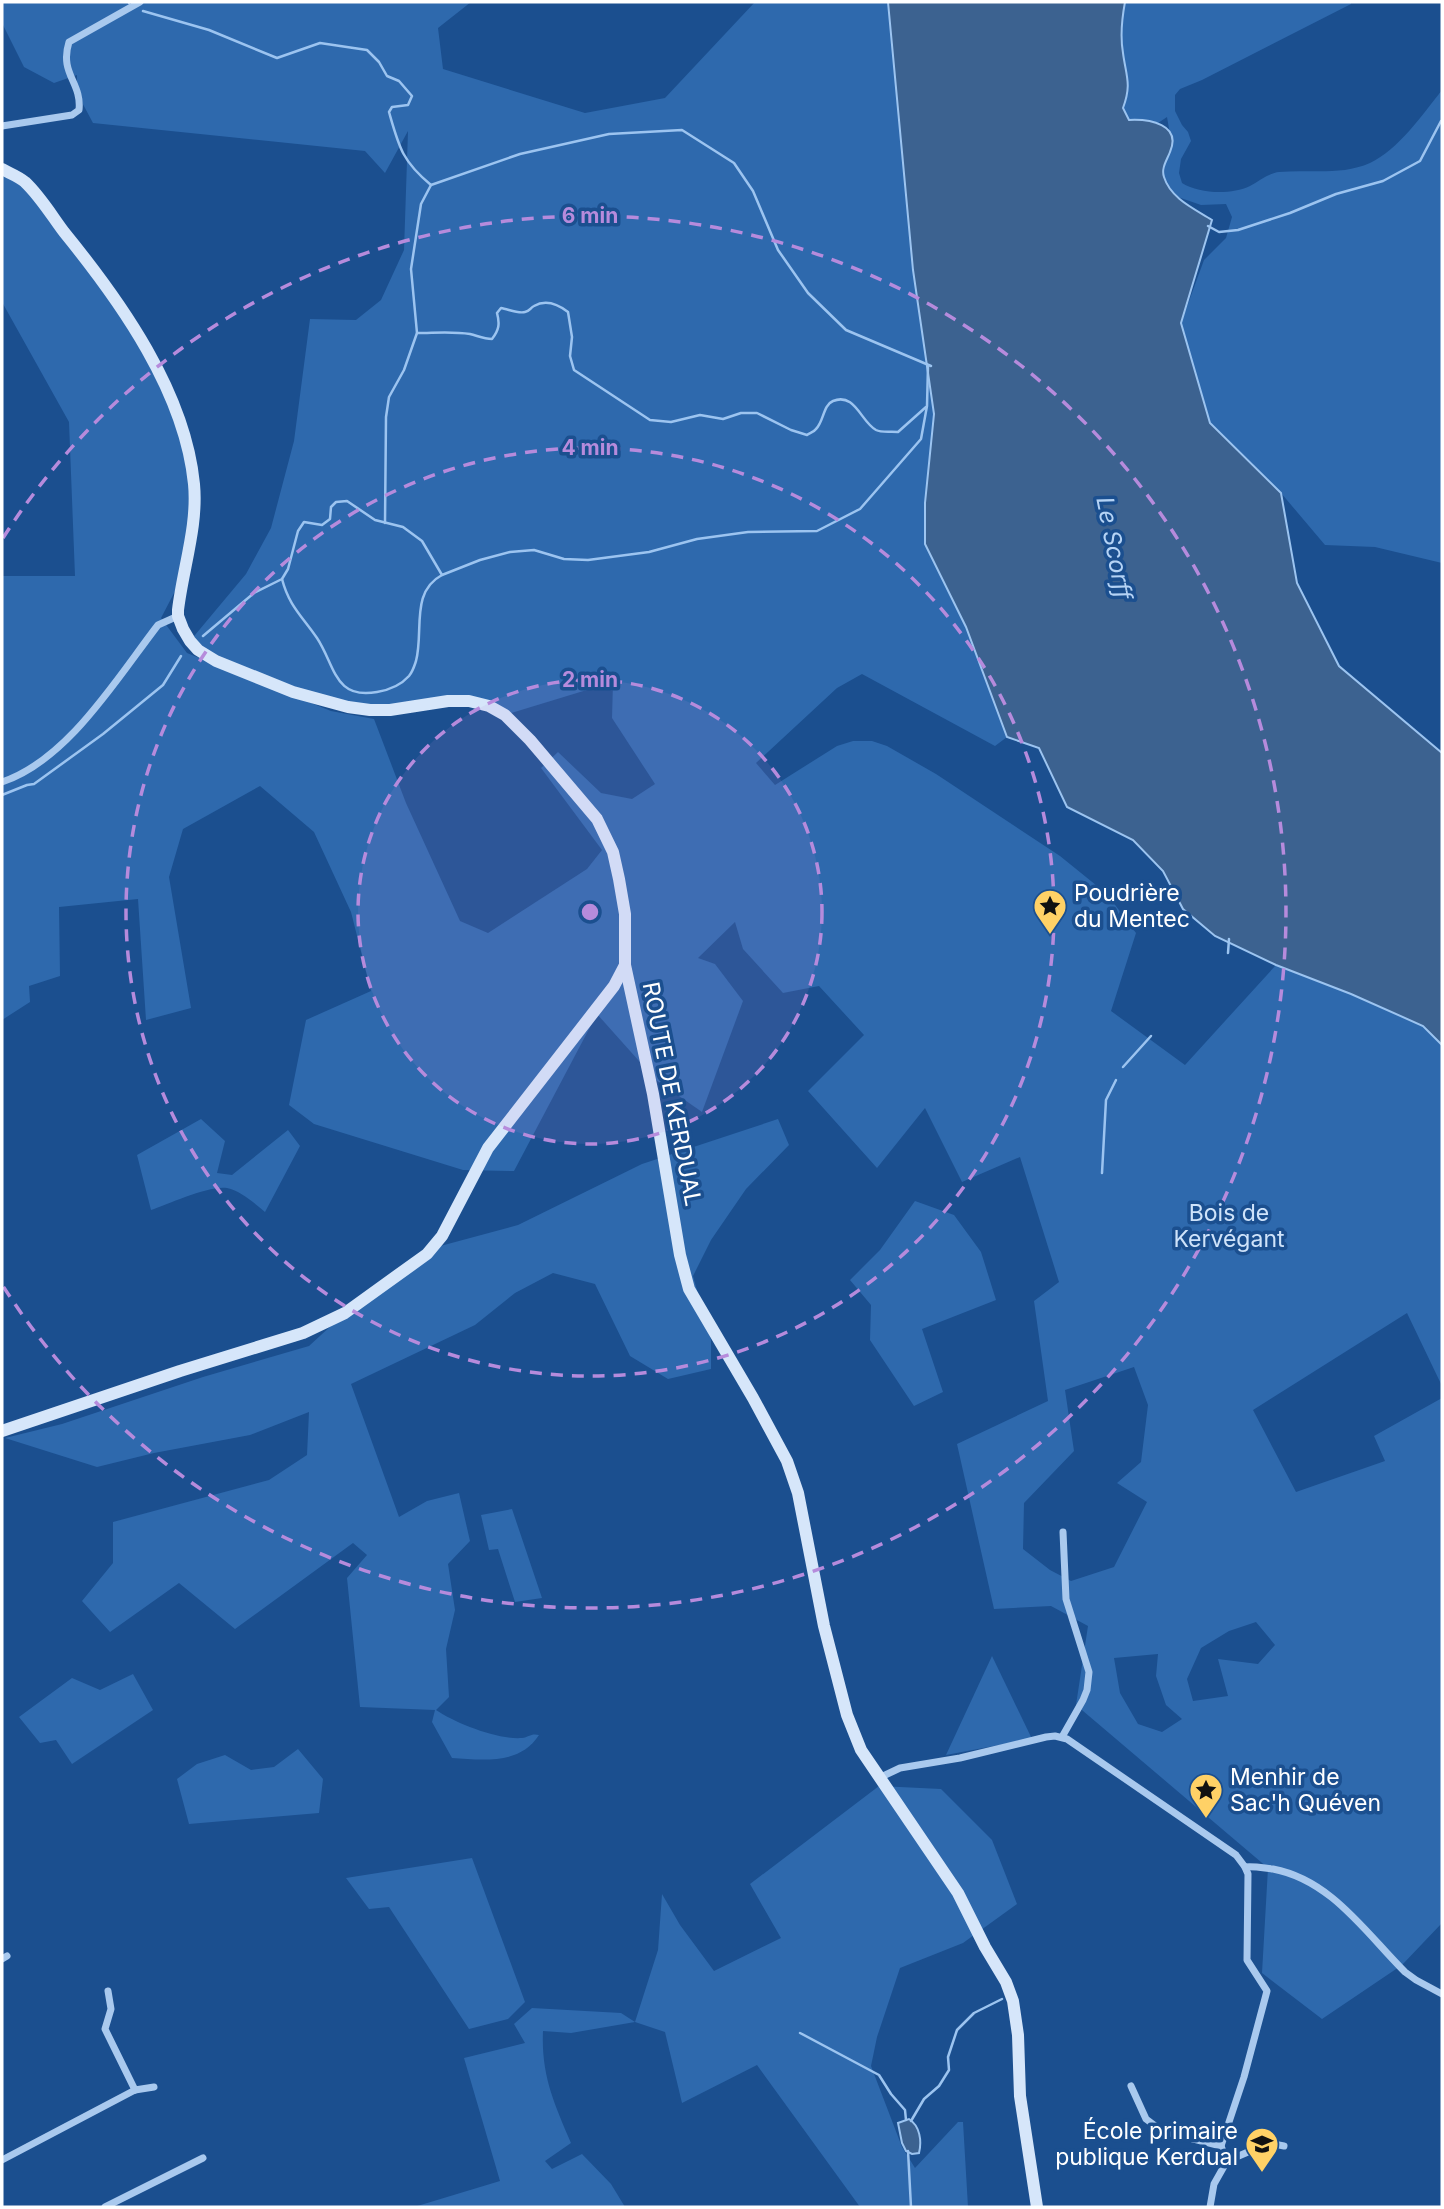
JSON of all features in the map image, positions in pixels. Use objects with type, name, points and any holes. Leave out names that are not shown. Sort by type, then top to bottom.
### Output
[{"type":"street","points":[[2,126],[72,115],[79,110],[77,93],[65,63],[69,42],[140,2]]},
{"type":"street","points":[[2,169],[24,182],[85,257],[137,333],[161,376],[187,445],[195,500],[178,617],[158,625],[76,732],[41,763],[2,782]]},
{"type":"street","name":"ROUTE DE KERDUAL","points":[[178,617],[190,641],[216,662],[293,692],[348,707],[390,710],[447,701],[469,701],[489,706],[505,715],[530,740],[597,819],[613,852],[619,879],[625,914],[625,965],[653,1094],[680,1255],[689,1289],[787,1461],[798,1493],[824,1626],[847,1716],[861,1750],[958,1893],[1006,1982],[1015,2012],[1020,2096],[1037,2207]]},
{"type":"street","points":[[2,1431],[303,1333],[345,1313],[427,1254],[442,1236],[488,1148],[614,986],[625,965]]},
{"type":"street","points":[[1062,1737],[1083,1700],[1089,1672],[1066,1599],[1063,1532]]},
{"type":"street","points":[[879,1778],[900,1768],[960,1758],[1046,1737],[1062,1737],[1237,1855],[1248,1874],[1247,1960],[1267,1990],[1244,2077],[1221,2146],[1227,2161]]},
{"type":"street","points":[[1245,1867],[1292,1873],[1315,1884],[1336,1900],[1405,1972],[1442,1993]]},
{"type":"street","points":[[107,1991],[111,2009],[105,2029],[135,2090]]},
{"type":"street","points":[[1131,2086],[1146,2119],[1162,2131],[1221,2146]]},
{"type":"street","points":[[2,2161],[135,2090],[154,2087]]},
{"type":"street","points":[[1210,2207],[1214,2184],[1227,2161],[1269,2143],[1284,2146]]},
{"type":"street","points":[[105,2207],[203,2158]]},
{"type":"green space","name":"Bois de Kervégant","points":[[2,2],[471,2],[438,28],[443,69],[585,113],[665,98],[755,2],[888,2],[934,414],[925,502],[925,544],[966,627],[1007,737],[995,746],[862,674],[837,688],[756,763],[775,785],[837,746],[853,741],[872,741],[887,746],[936,774],[1060,856],[1107,894],[1136,933],[1111,1011],[1185,1065],[1276,965],[1423,1026],[1442,1045],[1442,1386],[1407,1313],[1253,1410],[1296,1492],[1385,1461],[1374,1436],[1442,1398],[1442,1923],[1402,1965],[1322,2019],[1262,1973],[1268,1868],[1076,1705],[1088,1626],[1051,1606],[994,1609],[957,1444],[1048,1401],[1034,1301],[1059,1282],[1020,1157],[962,1182],[925,1108],[877,1168],[808,1091],[864,1035],[819,986],[783,993],[743,949],[735,922],[698,958],[715,964],[743,1001],[702,1112],[656,1080],[597,1014],[514,1171],[463,1170],[314,1124],[289,1105],[306,1020],[371,991],[351,912],[314,832],[260,786],[183,829],[169,877],[191,1008],[146,1020],[138,899],[59,907],[60,976],[29,986],[30,1002],[2,1020],[2,576],[75,576],[69,422],[2,302],[2,169],[14,175],[85,257],[161,376],[194,482],[184,574],[161,618],[187,653],[331,711],[374,719],[406,803],[460,921],[488,933],[587,869],[602,850],[541,768],[558,752],[601,793],[632,799],[655,784],[612,718],[613,682],[505,715],[469,701],[370,710],[232,668],[190,641],[246,574],[271,528],[294,441],[310,319],[356,320],[381,300],[404,250],[408,131],[385,173],[365,151],[93,123],[77,93],[77,75],[54,83],[24,67],[2,23]],"holes":[[[1134,1367],[1148,1405],[1141,1462],[1117,1483],[1147,1502],[1114,1567],[1071,1581],[1050,1570],[1023,1549],[1024,1503],[1074,1451],[1065,1390]],[[1256,1622],[1275,1645],[1258,1664],[1218,1659],[1228,1696],[1193,1701],[1187,1679],[1201,1648],[1229,1631]],[[1158,1654],[1156,1676],[1166,1705],[1182,1719],[1162,1732],[1138,1724],[1120,1693],[1114,1658]]]},
{"type":"green space","points":[[1125,2],[1351,2],[1180,89],[1175,95],[1175,111],[1191,141],[1181,159],[1179,173],[1182,183],[1189,187],[1216,192],[1234,191],[1275,173],[1336,171],[1370,163],[1400,141],[1442,90],[1442,563],[1375,547],[1325,545],[1281,493],[1210,424],[1181,323],[1204,260],[1226,238],[1232,217],[1226,204],[1201,205],[1175,196],[1164,176],[1165,162],[1172,146],[1167,117],[1158,123],[1129,120],[1123,108],[1126,87],[1122,46]]},
{"type":"green space","points":[[201,1119],[225,1141],[217,1173],[232,1175],[288,1130],[300,1146],[265,1212],[247,1198],[227,1188],[200,1192],[151,1210],[137,1155]]},
{"type":"green space","points":[[778,1119],[789,1145],[746,1189],[711,1240],[693,1276],[711,1340],[711,1369],[668,1379],[630,1356],[595,1284],[553,1273],[515,1293],[475,1325],[351,1384],[399,1517],[427,1501],[459,1493],[470,1541],[448,1564],[455,1610],[446,1649],[449,1697],[436,1710],[465,1725],[501,1736],[522,1738],[539,1735],[522,1752],[488,1760],[452,1758],[432,1722],[435,1710],[360,1707],[347,1578],[367,1555],[353,1543],[235,1629],[179,1583],[110,1632],[82,1601],[113,1563],[113,1522],[269,1480],[307,1455],[309,1412],[250,1435],[97,1467],[5,1438],[62,1424],[203,1377],[309,1346],[345,1313],[433,1248],[518,1225],[642,1164]]},
{"type":"green space","points":[[915,1201],[954,1215],[981,1252],[996,1300],[922,1329],[943,1392],[914,1406],[870,1340],[871,1305],[850,1280],[880,1250]]},
{"type":"green space","points":[[512,1509],[542,1598],[515,1602],[498,1549],[489,1550],[481,1515]]},
{"type":"green space","points":[[992,1656],[1032,1739],[946,1755]]},
{"type":"green space","points":[[133,1674],[153,1710],[72,1764],[56,1740],[40,1743],[19,1717],[72,1678],[100,1690]]},
{"type":"green space","points":[[298,1749],[323,1779],[319,1813],[189,1824],[177,1779],[197,1764],[225,1755],[251,1770],[274,1767]]},
{"type":"green space","points":[[879,1786],[941,1789],[992,1840],[1017,1904],[963,1943],[900,1968],[877,2037],[871,2066],[902,2147],[915,2168],[958,2122],[963,2122],[968,2207],[860,2207],[757,2065],[682,2103],[665,2032],[635,2022],[658,1950],[662,1894],[680,1925],[714,1971],[781,1938],[750,1884]]},
{"type":"green space","points":[[472,1858],[525,2002],[508,2019],[469,2029],[389,1907],[369,1909],[346,1878]]},
{"type":"green space","points":[[532,2008],[621,2013],[635,2022],[571,2033],[543,2031],[546,2075],[571,2143],[545,2161],[552,2169],[582,2154],[611,2184],[625,2207],[414,2207],[500,2181],[464,2058],[525,2043],[514,2024]]},
{"type":"water","name":"Le Scorff","points":[[888,2],[1125,2],[1122,40],[1128,86],[1123,108],[1129,120],[1154,122],[1168,129],[1173,143],[1163,170],[1167,185],[1184,203],[1212,220],[1181,323],[1210,423],[1281,493],[1297,583],[1339,666],[1442,753],[1442,1045],[1423,1026],[1276,965],[1215,936],[1183,909],[1163,871],[1133,840],[1067,807],[1039,748],[1007,737],[966,627],[925,544],[925,503],[934,414],[913,270]]},
{"type":"water","points":[[909,2119],[919,2134],[919,2153],[906,2151],[902,2143],[898,2123]]},
{"type":"waterway","points":[[143,11],[209,30],[277,58],[320,43],[367,50],[379,62],[387,76],[399,81],[412,96],[408,105],[392,107],[389,112],[403,153],[431,185],[520,154],[609,134],[682,130],[734,163],[753,191],[778,250],[808,293],[846,330],[931,366]]},
{"type":"waterway","points":[[1208,226],[1219,232],[1238,230],[1336,194],[1383,181],[1420,161],[1441,121]]},
{"type":"waterway","points":[[385,523],[386,417],[389,397],[404,370],[417,333],[411,269],[421,204],[431,185]]},
{"type":"waterway","points":[[417,333],[463,333],[492,339],[499,324],[497,313],[501,308],[522,312],[539,304],[556,305],[568,312],[572,337],[570,356],[574,370],[650,420],[671,422],[700,415],[723,419],[741,413],[757,413],[807,435],[819,426],[830,403],[841,399],[852,404],[876,430],[898,432],[926,407]]},
{"type":"waterway","points":[[203,636],[254,593],[282,579],[288,569],[298,531],[304,522],[322,525],[330,519],[331,507],[336,502],[347,501],[375,520],[403,527],[422,541],[442,575],[510,552],[534,550],[564,559],[588,560],[649,552],[697,539],[748,532],[817,531],[860,509],[921,439],[927,406],[928,366]]},
{"type":"waterway","points":[[282,579],[292,604],[317,638],[338,678],[352,691],[363,693],[390,688],[410,674],[416,661],[422,602],[432,582],[442,575]]},
{"type":"waterway","points":[[2,795],[34,784],[103,734],[163,685],[181,656]]},
{"type":"waterway","points":[[1228,953],[1229,939]]},
{"type":"waterway","points":[[1123,1067],[1151,1036]]},
{"type":"waterway","points":[[1102,1173],[1106,1100],[1116,1080]]},
{"type":"waterway","points":[[911,2121],[924,2099],[939,2086],[949,2070],[948,2057],[957,2030],[974,2013],[1002,1999]]},
{"type":"waterway","points":[[800,2033],[879,2075],[905,2110],[906,2120]]},
{"type":"waterway","points":[[908,2151],[911,2207]]},
{"type":"place","name":"Poudrière du Mentec","points":[[1050,936]]},
{"type":"place","name":"Menhir de Sac'h Quéven","points":[[1206,1820]]},
{"type":"place","name":"École primaire publique Kerdual","points":[[1262,2174]]}]
